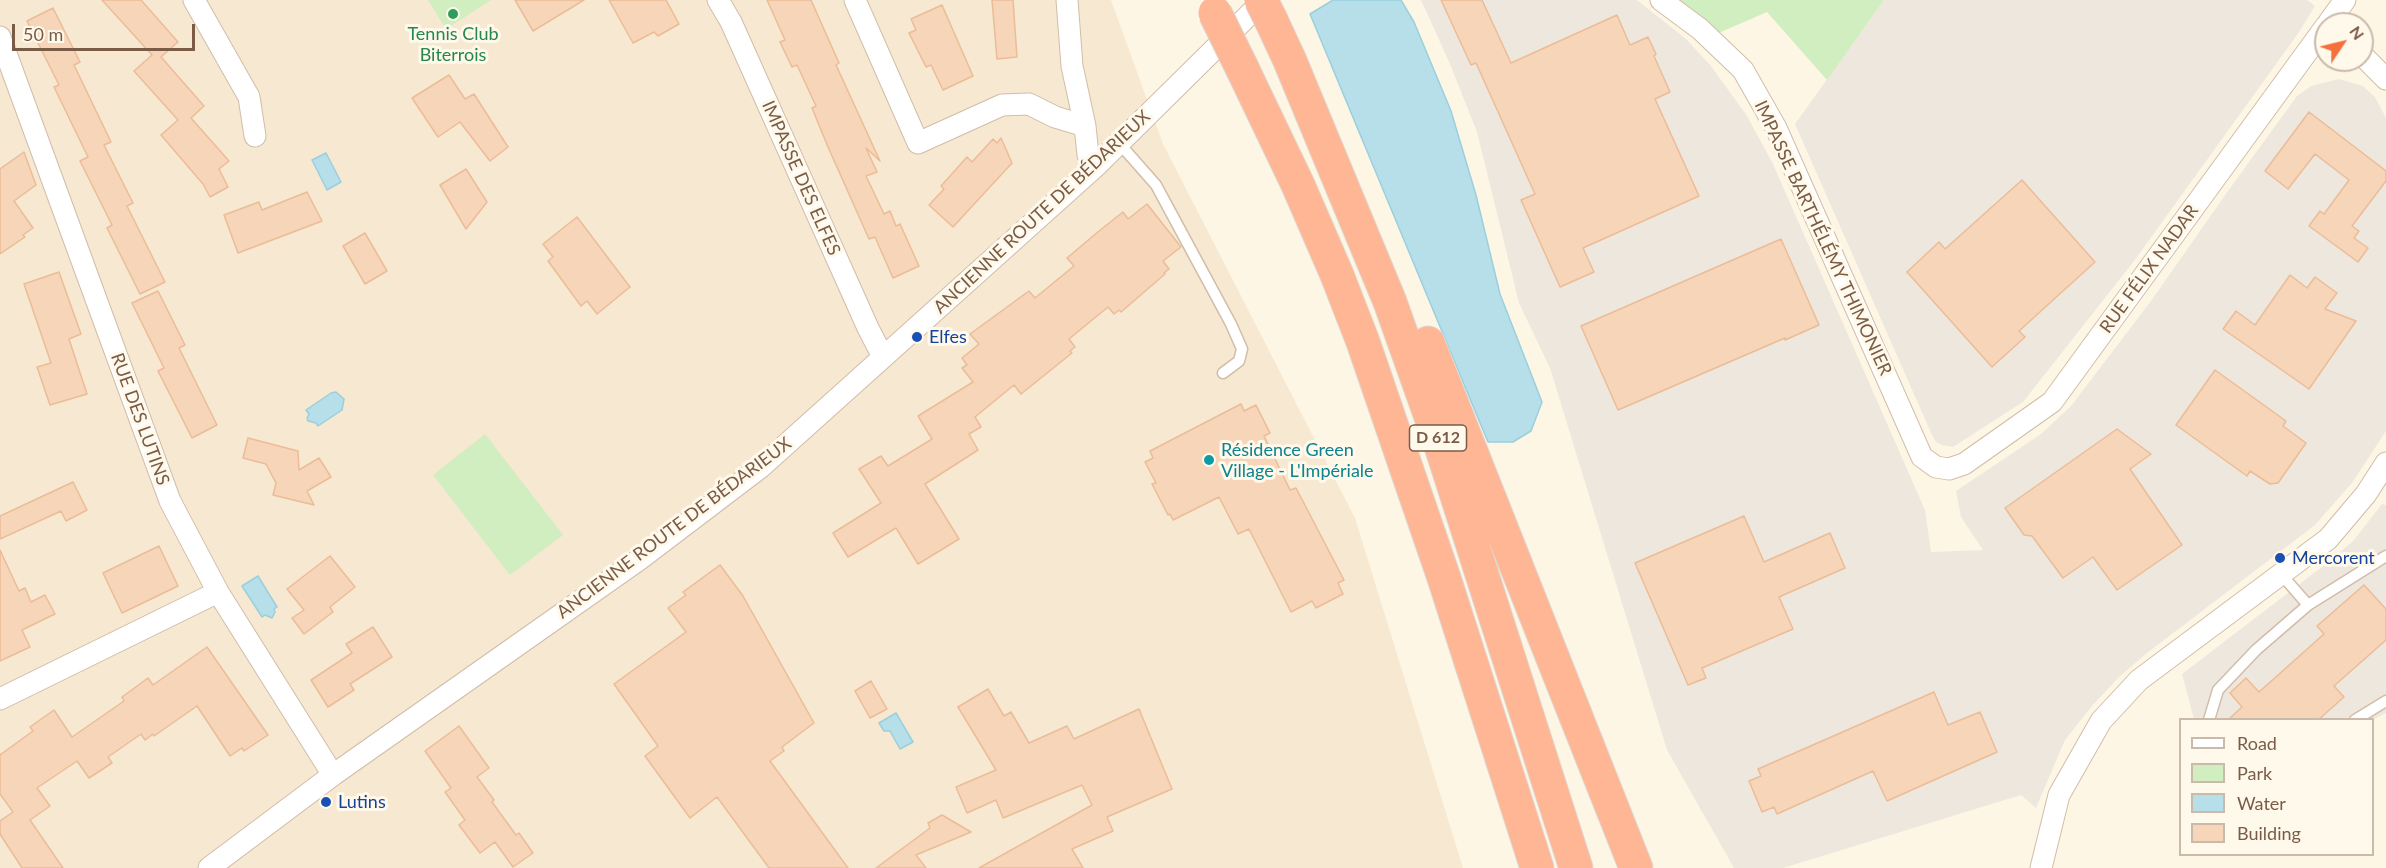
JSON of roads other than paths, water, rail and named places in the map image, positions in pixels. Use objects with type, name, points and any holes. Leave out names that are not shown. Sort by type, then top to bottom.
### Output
[{"type":"highway","name":"D 612","points":[[1211,7],[1271,126],[1337,275],[1393,425],[1460,624],[1537,868]]},
{"type":"highway","name":"D 612","points":[[1266,7],[1390,302],[1426,403],[1576,868]]},
{"type":"highway","points":[[1290,61],[1358,168],[1636,868]]},
{"type":"highway","points":[[1460,624],[1472,707],[1514,868]]},
{"type":"street","points":[[195,0],[249,97],[255,136]]},
{"type":"street","name":"IMPASSE DES ELFES","points":[[718,0],[731,22],[883,357]]},
{"type":"street","points":[[855,0],[918,143],[1002,105],[1029,104],[1055,117],[1085,126]]},
{"type":"street","points":[[1066,0],[1072,66],[1085,126],[1088,155],[1095,167]]},
{"type":"street","name":"IMPASSE BARTHÉLÉMY THIMONIER","points":[[1661,0],[1700,29],[1743,70],[1776,129],[1922,457],[1936,467]]},
{"type":"street","name":"ANCIENNE ROUTE DE BÉDARIEUX","points":[[211,867],[333,775],[640,559],[761,467],[1095,167],[1266,7]]},
{"type":"street","name":"RUE DES LUTINS","points":[[0,37],[170,501],[218,592],[333,775]]},
{"type":"street","name":"RUE FÉLIX NADAR","points":[[1936,467],[1948,469],[1964,464],[2052,402],[2314,43]]},
{"type":"street","points":[[2374,69],[2384,80]]},
{"type":"street","points":[[2041,868],[2059,795],[2101,722],[2139,680],[2328,539],[2366,494],[2386,463]]},
{"type":"street","points":[[0,699],[218,592]]},
{"type":"lane","points":[[1119,143],[1156,185],[1231,324],[1242,349],[1239,361],[1223,373]]},
{"type":"lane","points":[[2210,718],[2218,690],[2256,650],[2308,605],[2386,556]]},
{"type":"lane","points":[[2281,574],[2308,605]]},
{"type":"lane","points":[[2358,718],[2386,701]]},
{"type":"water","points":[[1333,0],[1401,0],[1414,22],[1451,111],[1476,195],[1500,294],[1542,402],[1531,431],[1513,442],[1488,442],[1310,14]]},
{"type":"water","points":[[326,153],[341,182],[327,190],[312,160]]},
{"type":"water","points":[[336,392],[344,399],[342,410],[318,426],[308,421],[309,414],[306,410]]},
{"type":"water","points":[[258,576],[277,607],[274,609],[272,618],[265,615],[262,617],[242,586]]},
{"type":"water","points":[[896,713],[913,742],[900,749],[890,731],[884,731],[879,723]]},
{"type":"place","name":"Tennis Club Biterrois","points":[[453,14]]},
{"type":"place","name":"Elfes","points":[[917,337]]},
{"type":"place","name":"Résidence Green Village - L'Impériale","points":[[1209,460]]},
{"type":"place","name":"Mercorent","points":[[2280,558]]},
{"type":"place","name":"Lutins","points":[[326,802]]}]
